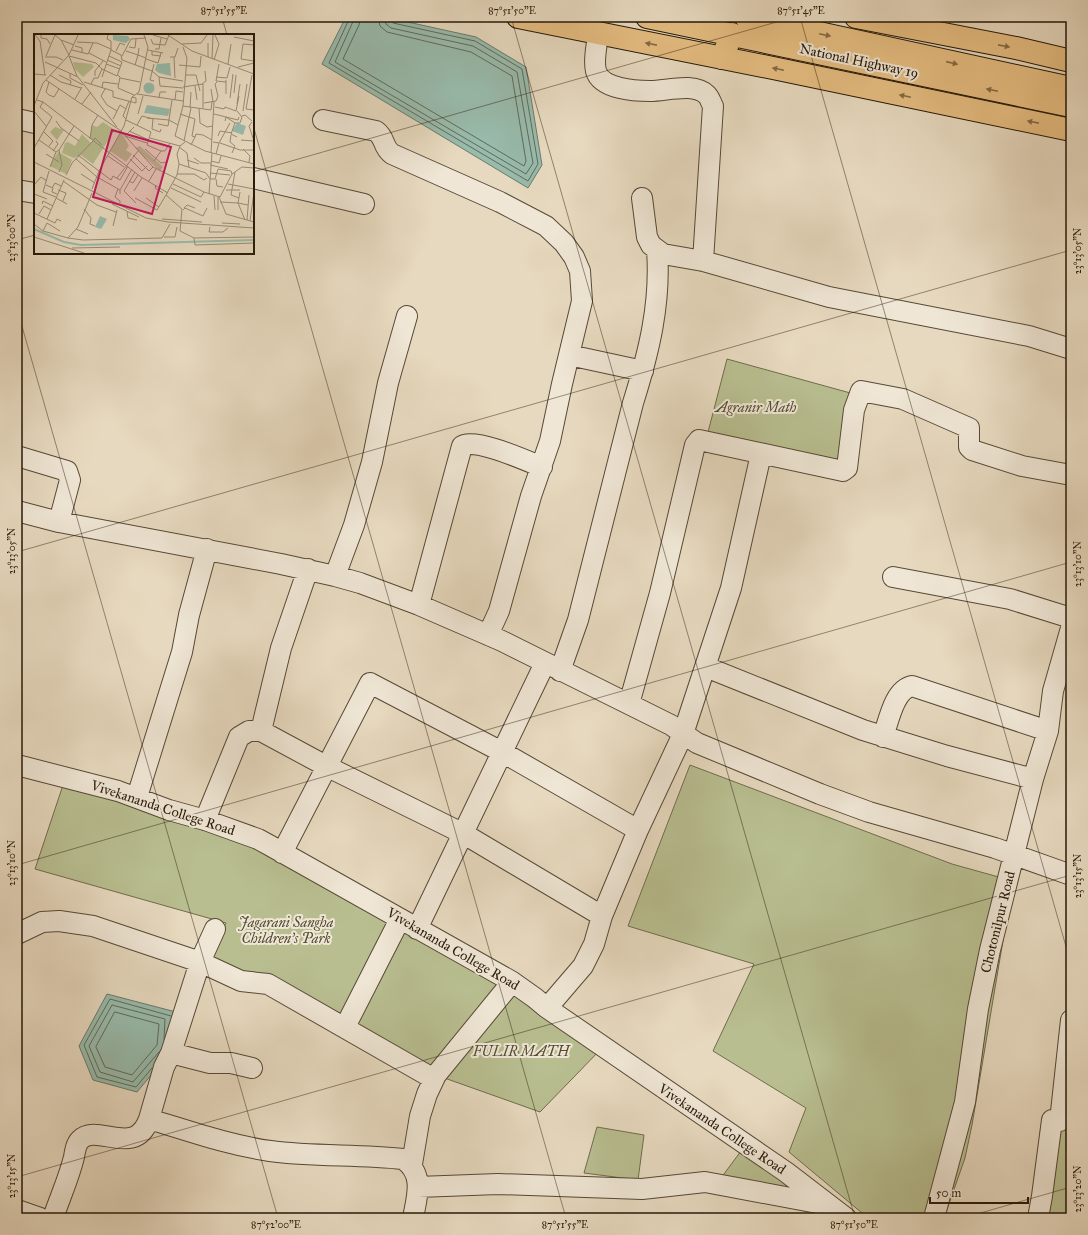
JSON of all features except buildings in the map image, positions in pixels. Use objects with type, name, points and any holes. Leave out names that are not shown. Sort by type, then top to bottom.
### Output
[{"type":"main road","points":[[518,17],[1071,130]]},
{"type":"main road","name":"National Highway 19","points":[[647,17],[1071,106]]},
{"type":"main road","points":[[746,17],[1071,88]]},
{"type":"main road","points":[[856,17],[1016,48],[1071,61]]},
{"type":"main road","points":[[722,58],[732,34]]},
{"type":"street","points":[[598,34],[595,60],[596,71],[600,79],[611,85],[635,90],[696,90],[707,95],[713,106],[702,262]]},
{"type":"street","points":[[17,119],[34,122]]},
{"type":"street","points":[[323,120],[376,131],[381,135],[386,150],[392,154],[500,202],[546,226],[564,242],[574,257],[580,271],[582,301],[550,441],[531,496],[499,610],[488,635]]},
{"type":"street","points":[[254,178],[364,204]]},
{"type":"street","points":[[17,190],[34,193]]},
{"type":"street","points":[[642,198],[647,237],[651,245],[663,254],[702,262],[829,297],[1029,336],[1071,349]]},
{"type":"street","points":[[417,928],[464,834],[502,752],[578,620],[633,403],[643,371],[656,314],[659,277],[657,250]]},
{"type":"street","points":[[335,576],[356,518],[372,462],[388,383],[407,316]]},
{"type":"street","points":[[569,355],[643,371]]},
{"type":"street","points":[[628,704],[660,593],[696,442],[703,440],[838,471],[845,470],[854,410],[861,391],[903,399],[969,428],[970,447],[972,450],[1022,466],[1071,475]]},
{"type":"street","points":[[419,605],[462,446],[466,443],[473,443],[504,452],[542,467]]},
{"type":"street","points":[[547,1008],[583,966],[594,944],[602,916],[638,830],[683,734],[731,588],[760,454]]},
{"type":"street","points":[[17,456],[67,471],[70,480],[59,522]]},
{"type":"street","points":[[17,511],[59,522],[207,549],[335,576],[419,605],[488,635],[671,725],[702,745],[820,794],[875,814],[1014,856],[1071,875]]},
{"type":"street","points":[[137,797],[182,652],[189,615],[207,549]]},
{"type":"street","points":[[261,731],[281,648],[308,570]]},
{"type":"street","points":[[893,577],[1010,599],[1071,618]]},
{"type":"street","name":"Chotonilpur Road","points":[[934,1218],[965,1102],[978,1009],[990,950],[1033,779],[1048,731],[1053,691],[1071,628]]},
{"type":"street","points":[[706,667],[747,682],[832,719],[884,737],[1033,779]]},
{"type":"street","points":[[282,852],[370,683],[502,752],[638,830]]},
{"type":"street","points":[[884,737],[899,693],[905,688],[912,686],[1048,731]]},
{"type":"street","points":[[205,820],[240,737],[249,731],[261,731],[326,766],[464,834],[602,916]]},
{"type":"street","name":"Vivekananda College Road","points":[[17,765],[137,797],[169,810],[205,820],[258,839],[282,852],[512,982],[547,1008],[786,1172],[824,1212],[846,1218]]},
{"type":"street","points":[[346,1027],[400,919]]},
{"type":"street","points":[[17,934],[42,922],[59,921],[93,926],[200,962],[241,981],[268,984],[346,1027],[434,1079]]},
{"type":"street","points":[[53,1218],[68,1182],[80,1139],[88,1135],[116,1138],[140,1135],[145,1130],[164,1067],[171,1053],[200,962],[216,929]]},
{"type":"street","points":[[412,1164],[420,1116],[434,1079],[512,982]]},
{"type":"street","points":[[1038,1218],[1056,1120],[1071,1020]]},
{"type":"street","points":[[171,1053],[210,1063],[231,1063],[252,1068]]},
{"type":"street","points":[[149,1119],[226,1142],[268,1151],[306,1155],[404,1158],[412,1164],[416,1172],[418,1187],[413,1218]]},
{"type":"street","points":[[418,1187],[498,1184],[642,1189],[705,1182],[824,1212]]},
{"type":"street","points":[[17,1210],[40,1218]]},
{"type":"green space","name":"Agranir Math","points":[[727,359],[854,394],[839,466],[707,436]]},
{"type":"green space","points":[[690,765],[952,864],[1013,881],[972,1125],[965,1158],[944,1218],[868,1218],[789,1152],[806,1108],[713,1051],[754,964],[628,926]]},
{"type":"green space","name":"Jagarani Sangha Children's Park","points":[[63,785],[203,822],[512,982],[603,1047],[540,1112],[436,1075],[435,1072],[206,960],[226,923],[35,869]]},
{"type":"green space","points":[[1052,1120],[1071,1122],[1071,1218],[1035,1218]]},
{"type":"green space","points":[[597,1127],[644,1135],[638,1180],[584,1173]]},
{"type":"green space","points":[[744,1147],[811,1198],[721,1178]]},
{"type":"water","points":[[346,17],[385,17],[476,37],[526,67],[542,165],[528,188],[322,64]]},
{"type":"water","points":[[107,994],[176,1012],[171,1051],[137,1092],[93,1080],[79,1046]]},
{"type":"park label","name":"FULIR MATH","points":[[521,1051]]}]
